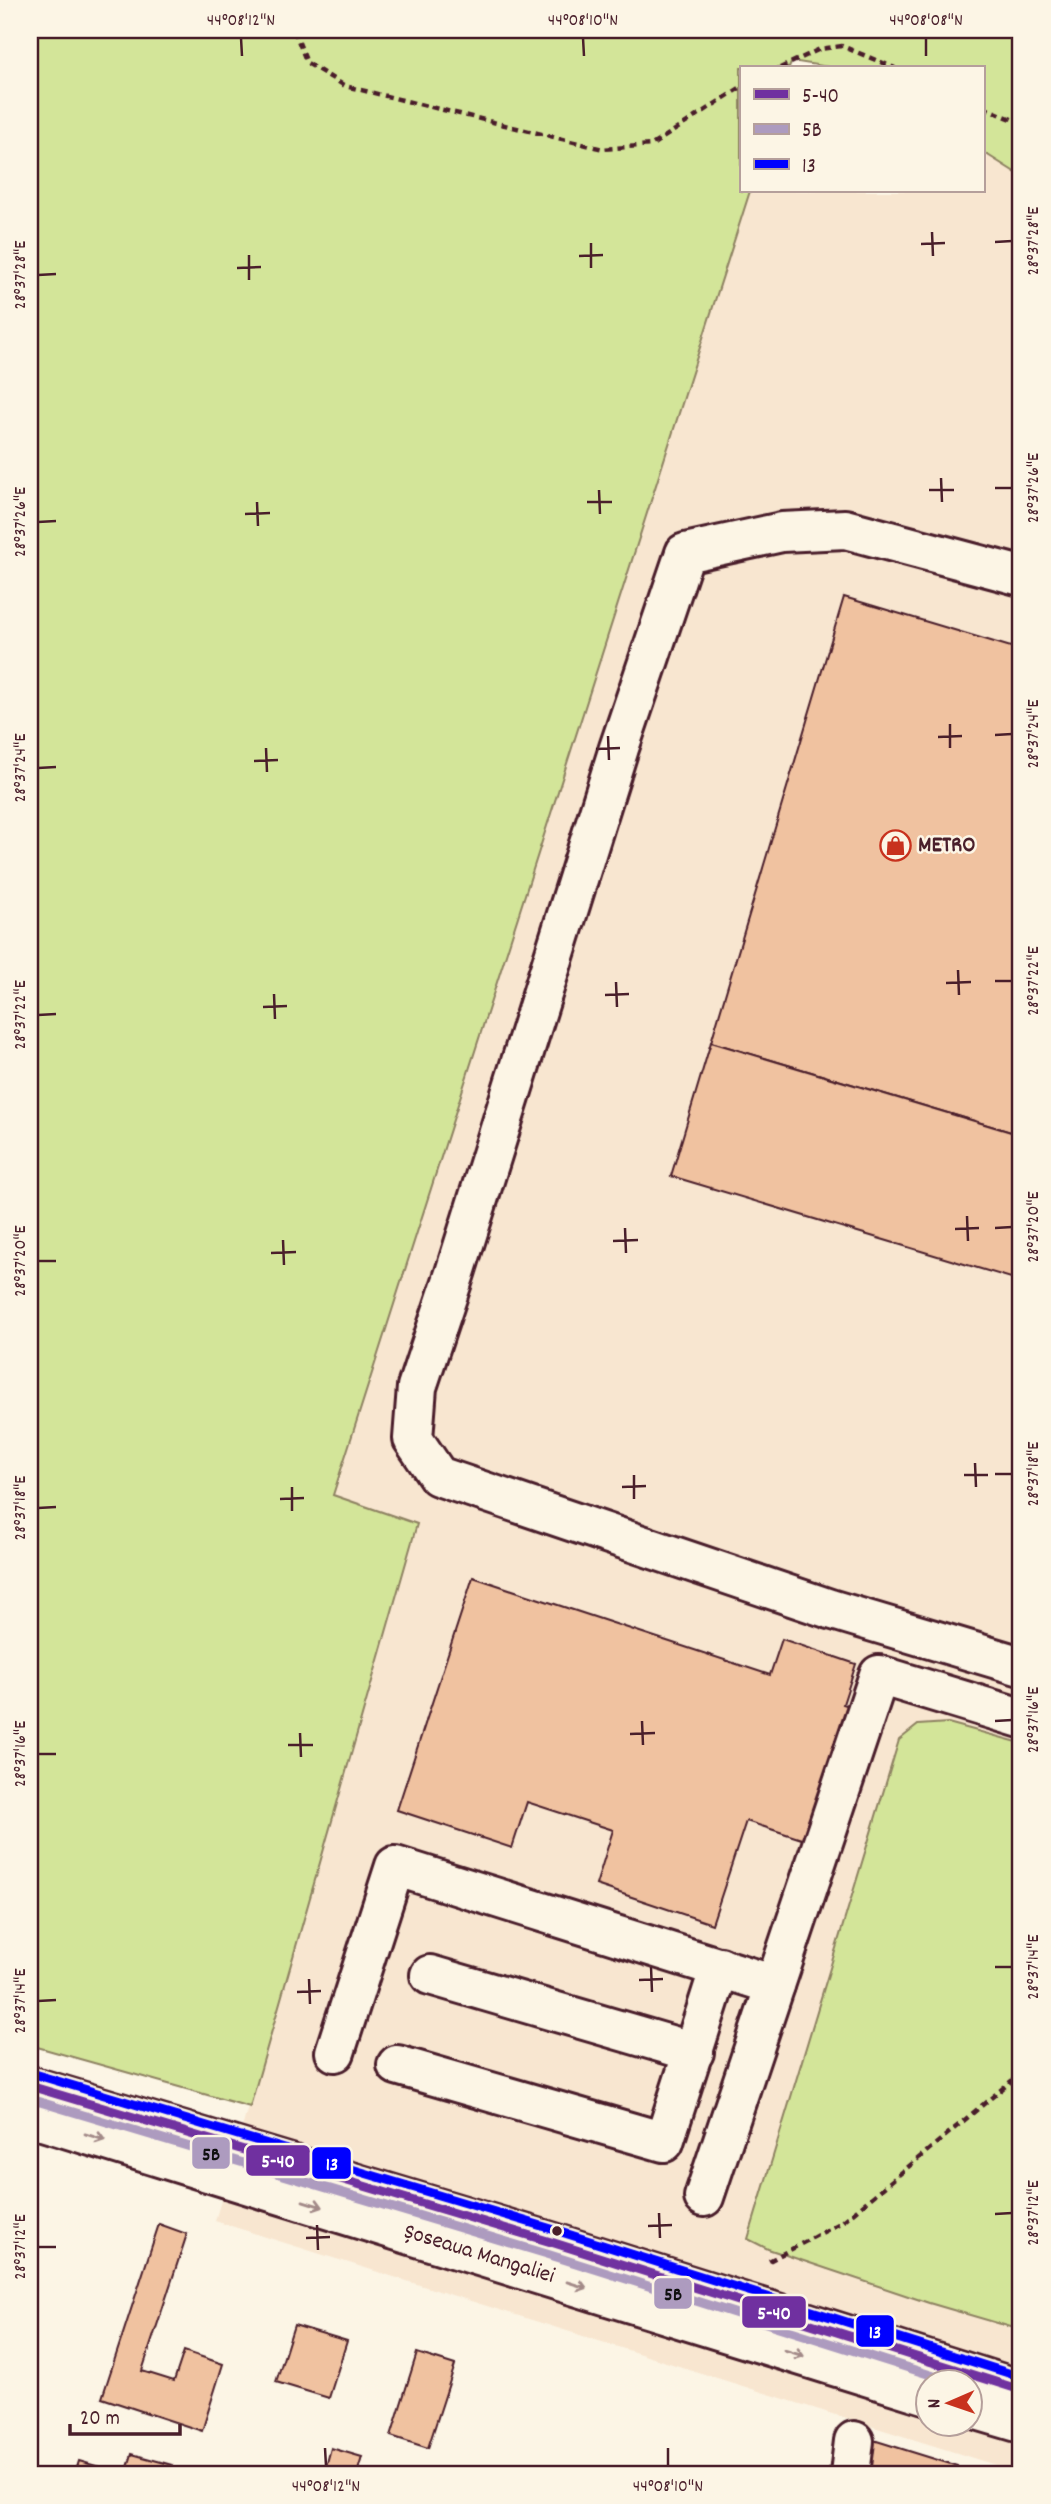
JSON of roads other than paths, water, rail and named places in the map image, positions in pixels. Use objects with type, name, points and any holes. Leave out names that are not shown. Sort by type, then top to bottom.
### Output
[{"type":"main road","points":[[1021,576],[845,529],[782,532],[685,553],[619,748],[417,1387],[413,1439],[438,1476],[830,1609],[1021,1666]]},
{"type":"main road","points":[[704,2197],[879,1675],[1021,1717]]},
{"type":"main road","points":[[335,2052],[395,1866],[775,1984]]},
{"type":"main road","points":[[397,2065],[664,2143],[720,1967]]},
{"type":"main road","points":[[430,1975],[694,2052]]},
{"type":"main road","name":"Șoseaua Mangaliei","points":[[30,2086],[564,2246],[1021,2390]]},
{"type":"main road","name":"Șoseaua Mangaliei","points":[[30,2118],[914,2390]]},
{"type":"main road","points":[[984,2412],[1021,2423]]},
{"type":"place","name":"METRO","points":[[895,846]]}]
